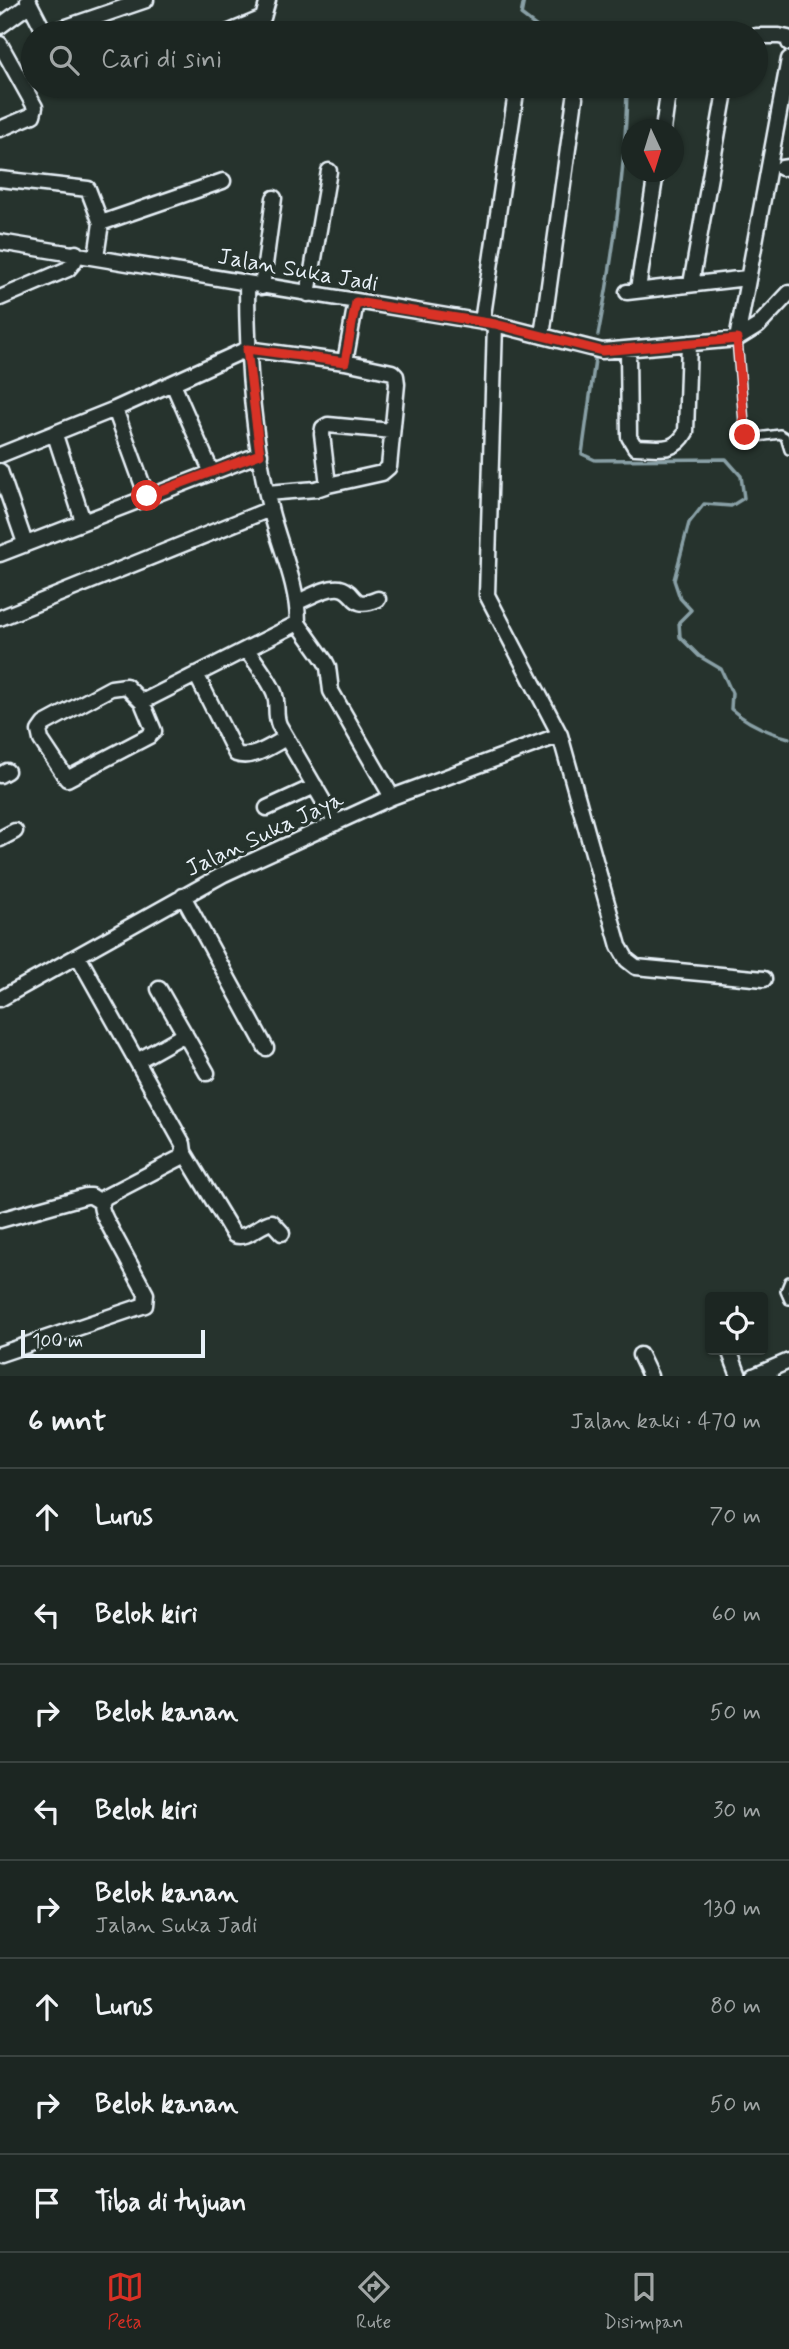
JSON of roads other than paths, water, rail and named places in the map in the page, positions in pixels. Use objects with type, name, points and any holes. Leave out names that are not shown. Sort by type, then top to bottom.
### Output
[{"type":"street","points":[[83,21],[146,0]]},
{"type":"street","points":[[256,21],[263,18],[268,0]]},
{"type":"street","points":[[0,26],[29,2],[40,21]]},
{"type":"street","points":[[768,36],[788,38],[789,43]]},
{"type":"street","points":[[0,44],[21,82]]},
{"type":"street","points":[[737,339],[747,278],[785,108],[789,59]]},
{"type":"street","points":[[0,129],[33,115],[35,107],[30,98]]},
{"type":"street","points":[[516,98],[488,323],[487,595],[560,735],[619,946],[627,961],[636,967],[764,979]]},
{"type":"street","points":[[542,336],[575,98]]},
{"type":"street","points":[[665,119],[668,98]]},
{"type":"street","points":[[691,284],[724,98]]},
{"type":"street","points":[[309,294],[329,171]]},
{"type":"street","points":[[0,179],[88,189],[101,223],[96,257]]},
{"type":"street","points":[[101,223],[223,181]]},
{"type":"street","points":[[654,182],[633,290],[747,278]]},
{"type":"street","points":[[262,287],[275,198]]},
{"type":"street","name":"Jalan Suka Jadi","points":[[0,242],[488,323],[595,350],[737,339]]},
{"type":"street","points":[[0,298],[68,269],[74,262],[75,253]]},
{"type":"street","points":[[247,284],[247,349],[260,454],[270,509],[298,602],[299,622],[325,661],[331,691],[392,797]]},
{"type":"street","points":[[737,339],[758,326],[789,293]]},
{"type":"street","points":[[345,362],[356,302]]},
{"type":"street","points":[[628,349],[631,443],[635,447],[673,447],[680,444],[686,432],[689,343]]},
{"type":"street","points":[[0,455],[55,435],[247,349],[387,369],[396,376],[387,471],[316,489],[267,493]]},
{"type":"street","points":[[173,384],[212,473]]},
{"type":"street","points":[[115,409],[147,496]]},
{"type":"street","points":[[328,485],[323,428],[333,425],[392,431]]},
{"type":"street","points":[[55,435],[83,521]]},
{"type":"street","points":[[0,554],[260,454]]},
{"type":"street","points":[[0,471],[25,543]]},
{"type":"street","points":[[0,618],[270,509]]},
{"type":"street","points":[[298,602],[337,587],[361,603],[378,599]]},
{"type":"street","points":[[142,702],[299,622]]},
{"type":"street","points":[[247,650],[274,692],[277,704],[275,715],[286,738],[336,823]]},
{"type":"street","points":[[196,674],[236,754],[243,757],[252,755],[286,738]]},
{"type":"street","points":[[126,686],[142,702],[154,731],[67,779],[41,740],[39,731],[44,724],[111,688],[126,686]]},
{"type":"street","name":"Jalan Suka Jaya","points":[[0,999],[224,874],[392,797],[560,735]]},
{"type":"street","points":[[267,808],[315,786]]},
{"type":"street","points":[[0,839],[15,831]]},
{"type":"street","points":[[183,897],[265,1048]]},
{"type":"street","points":[[78,956],[183,1144],[184,1152],[234,1235],[246,1236],[267,1222],[272,1222],[282,1233]]},
{"type":"street","points":[[159,989],[207,1073]]},
{"type":"street","points":[[137,1061],[185,1034]]},
{"type":"street","points":[[101,1202],[105,1197],[180,1158],[184,1152]]},
{"type":"street","points":[[0,1220],[91,1196],[101,1202],[106,1220],[146,1294],[145,1305],[0,1354]]},
{"type":"street","points":[[640,1355],[650,1376]]},
{"type":"street","points":[[731,1355],[739,1376]]},
{"type":"street","points":[[754,1376],[769,1373],[789,1361]]},
{"type":"lane","points":[[737,339],[745,435],[750,438],[780,434],[785,437],[789,450]]},
{"type":"lane","points":[[789,1281],[785,1291],[789,1300]]},
{"type":"waterway","points":[[524,0],[521,15],[529,21]]},
{"type":"waterway","points":[[598,335],[618,211],[626,98]]},
{"type":"waterway","points":[[595,360],[582,454],[595,460],[726,459],[741,476],[744,498],[731,506],[704,504],[689,523],[674,580],[680,598],[691,610],[679,622],[680,637],[699,656],[721,669],[732,693],[731,709],[758,727],[789,738]]}]
